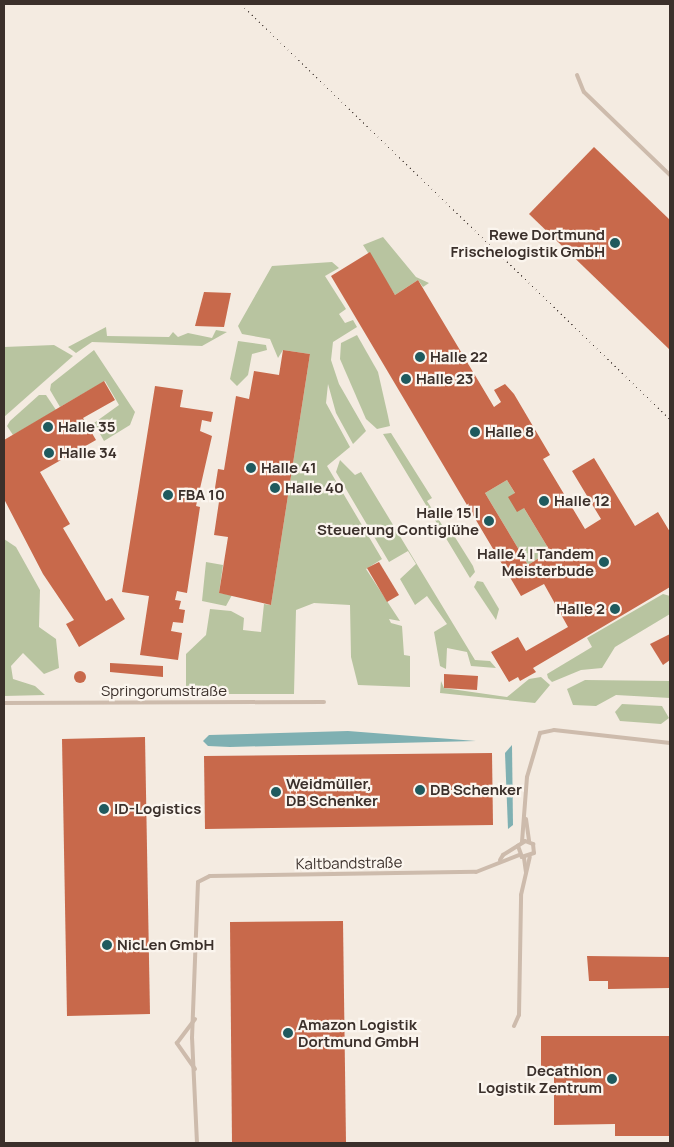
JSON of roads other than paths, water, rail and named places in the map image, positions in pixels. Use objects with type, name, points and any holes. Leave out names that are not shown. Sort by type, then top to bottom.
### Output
[{"type":"street","points":[[578,74],[584,92],[670,175]]},
{"type":"street","name":"Springorumstraße","points":[[4,703],[324,702]]},
{"type":"street","points":[[530,858],[524,858],[519,855],[518,846],[522,842],[526,819],[528,770],[540,733],[554,730],[670,743]]},
{"type":"street","points":[[514,1026],[519,1015],[521,895],[530,858],[535,850],[529,841],[526,819]]},
{"type":"street","points":[[522,842],[529,841]]},
{"type":"street","name":"Kaltbandstraße","points":[[196,1018],[198,882],[210,876],[476,872],[500,860],[518,846]]},
{"type":"street","name":"Kaltbandstraße","points":[[500,860],[519,855]]},
{"type":"street","points":[[524,858],[526,874]]},
{"type":"street","points":[[195,1069],[177,1043],[186,1035],[196,1018]]},
{"type":"street","points":[[196,1018],[192,1038],[195,1069],[197,1143]]},
{"type":"street","points":[[186,1035],[192,1038]]},
{"type":"street","points":[[185,1052],[193,1049]]},
{"type":"water","points":[[348,731],[476,741],[230,747],[208,746],[203,741],[209,735]]},
{"type":"water","points":[[512,745],[513,825],[508,829],[505,753]]},
{"type":"railway","points":[[241,4],[670,419]]},
{"type":"place","name":"Rewe Dortmund Frischelogistik GmbH","points":[[615,243]]},
{"type":"place","name":"Halle 22","points":[[420,357]]},
{"type":"place","name":"Halle 23","points":[[406,379]]},
{"type":"place","name":"Halle 35","points":[[48,427]]},
{"type":"place","name":"Halle 8","points":[[475,432]]},
{"type":"place","name":"Halle 34","points":[[49,453]]},
{"type":"place","name":"Halle 41","points":[[251,468]]},
{"type":"place","name":"Halle 40","points":[[275,488]]},
{"type":"place","name":"FBA 10","points":[[168,495]]},
{"type":"place","name":"Halle 12","points":[[544,501]]},
{"type":"place","name":"Halle 15 | Steuerung Contiglühe","points":[[489,521]]},
{"type":"place","name":"Halle 4 | Tandem Meisterbude","points":[[604,562]]},
{"type":"place","name":"Halle 2","points":[[615,609]]},
{"type":"place","name":"DB Schenker","points":[[420,790]]},
{"type":"place","name":"Weidmüller, DB Schenker","points":[[276,792]]},
{"type":"place","name":"ID-Logistics","points":[[104,809]]},
{"type":"place","name":"NicLen GmbH","points":[[107,945]]},
{"type":"place","name":"Amazon Logistik Dortmund GmbH","points":[[288,1033]]},
{"type":"place","name":"Decathlon Logistik Zentrum","points":[[612,1079]]}]
